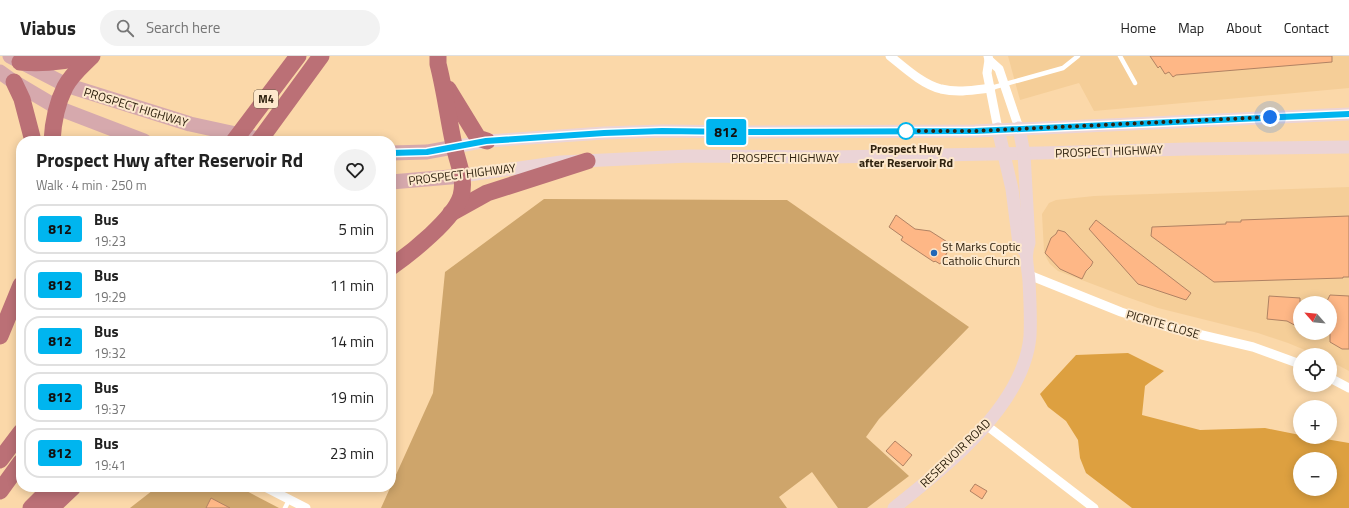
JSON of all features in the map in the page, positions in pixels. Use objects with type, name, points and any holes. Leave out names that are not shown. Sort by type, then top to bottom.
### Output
[{"type":"highway","points":[[15,59],[42,64],[67,61],[88,56]]},
{"type":"highway","points":[[52,136],[58,108],[66,85],[92,56]]},
{"type":"highway","name":"M4","points":[[238,136],[298,56]]},
{"type":"highway","name":"M4","points":[[263,136],[321,56]]},
{"type":"highway","points":[[396,263],[429,237],[451,213],[458,203],[463,186],[438,64],[438,56]]},
{"type":"highway","points":[[442,80],[478,138],[486,141]]},
{"type":"highway","points":[[14,82],[22,99],[32,136]]},
{"type":"highway","points":[[451,213],[487,193],[587,161]]},
{"type":"highway","points":[[0,336],[16,297]]},
{"type":"highway","points":[[0,460],[16,439]]},
{"type":"highway","points":[[0,491],[16,469]]},
{"type":"highway","points":[[31,508],[47,492]]},
{"type":"highway","points":[[51,508],[68,492]]},
{"type":"main road","name":"PROSPECT HIGHWAY","points":[[15,59],[66,85],[190,124],[245,136]]},
{"type":"main road","points":[[0,72],[58,108],[131,136]]},
{"type":"main road","name":"PROSPECT HIGHWAY","points":[[396,153],[427,152],[486,141],[604,133],[662,131],[952,131],[1349,114]]},
{"type":"main road","name":"RESERVOIR ROAD","points":[[894,508],[945,466],[986,425],[1010,392],[1025,358],[1031,315],[1026,253],[1030,243],[1024,154],[1019,128]]},
{"type":"main road","name":"RESERVOIR ROAD","points":[[998,129],[1012,189],[1019,244],[1026,253]]},
{"type":"main road","name":"PROSPECT HIGHWAY","points":[[396,182],[462,176],[561,162],[689,156],[832,157],[1349,147]]},
{"type":"street","points":[[890,56],[920,79],[940,89],[964,91],[990,88]]},
{"type":"street","name":"RESERVOIR ROAD","points":[[989,58],[987,73],[998,129]]},
{"type":"street","name":"RESERVOIR ROAD","points":[[989,58],[998,69],[1019,128]]},
{"type":"street","name":"PICRITE CLOSE","points":[[1028,276],[1121,312],[1168,327],[1253,347],[1293,361]]},
{"type":"street","points":[[1337,382],[1349,388]]},
{"type":"street","points":[[986,425],[1094,508]]},
{"type":"street","points":[[271,492],[287,504],[306,508]]},
{"type":"lane","points":[[990,88],[1063,68],[1078,56]]},
{"type":"lane","points":[[1120,56],[1135,83]]},
{"type":"shaded area","points":[[1008,56],[1349,56],[1349,88],[1094,111],[1079,83],[1020,100]]},
{"type":"shaded area","points":[[1349,187],[1349,371],[1337,365],[1337,348],[1300,348],[1258,333],[1158,308],[1058,271],[1050,264],[1044,251],[1042,214],[1049,203],[1056,200],[1094,196]]},
{"type":"shaded area","points":[[544,199],[787,200],[969,327],[879,419],[866,437],[909,476],[867,508],[838,508],[812,472],[779,497],[787,508],[381,508],[388,492],[396,492],[396,475],[433,393],[445,272]]},
{"type":"shaded area","points":[[1128,353],[1164,371],[1145,386],[1142,415],[1200,430],[1265,428],[1293,434],[1293,444],[1337,444],[1337,441],[1349,443],[1349,508],[1132,508],[1086,473],[1080,458],[1078,440],[1066,421],[1048,407],[1040,394],[1076,355]]},
{"type":"shaded area","points":[[151,492],[249,492],[279,508],[130,508]]},
{"type":"building","points":[[1150,56],[1332,56],[1332,62],[1176,75],[1173,77],[1169,72],[1165,74],[1160,66],[1158,68]]},
{"type":"building","name":"St Marks Coptic Catholic Church","points":[[896,215],[915,229],[930,231],[952,245],[940,264],[935,261],[934,262],[901,240],[903,237],[889,227]]},
{"type":"building","points":[[1349,216],[1349,277],[1343,278],[1214,282],[1151,236],[1152,227],[1226,224],[1226,222],[1241,222],[1241,220]]},
{"type":"building","points":[[1096,220],[1191,293],[1186,300],[1138,284],[1089,229]]},
{"type":"building","points":[[1058,230],[1065,232],[1093,262],[1082,279],[1060,269],[1045,253],[1051,238]]},
{"type":"building","points":[[1330,295],[1349,296],[1349,349],[1342,349],[1330,342],[1330,340],[1337,340],[1337,296]]},
{"type":"building","points":[[1269,296],[1293,298],[1293,324],[1287,321],[1267,319]]},
{"type":"building","points":[[895,441],[912,455],[903,466],[886,451]]},
{"type":"building","points":[[975,484],[987,491],[982,499],[970,491]]},
{"type":"building","points":[[211,498],[230,508],[206,508]]},
{"type":"bus line","name":"812","points":[[396,153],[427,152],[486,141],[604,133],[662,131],[975,131],[1349,114]]},
{"type":"place","name":"Prospect Hwy after Reservoir Rd","points":[[906,131]]},
{"type":"place","name":"St Marks Coptic Catholic Church","points":[[934,253]]},
{"type":"route","points":[[906,131],[898,131],[975,131],[1270,117]]}]
